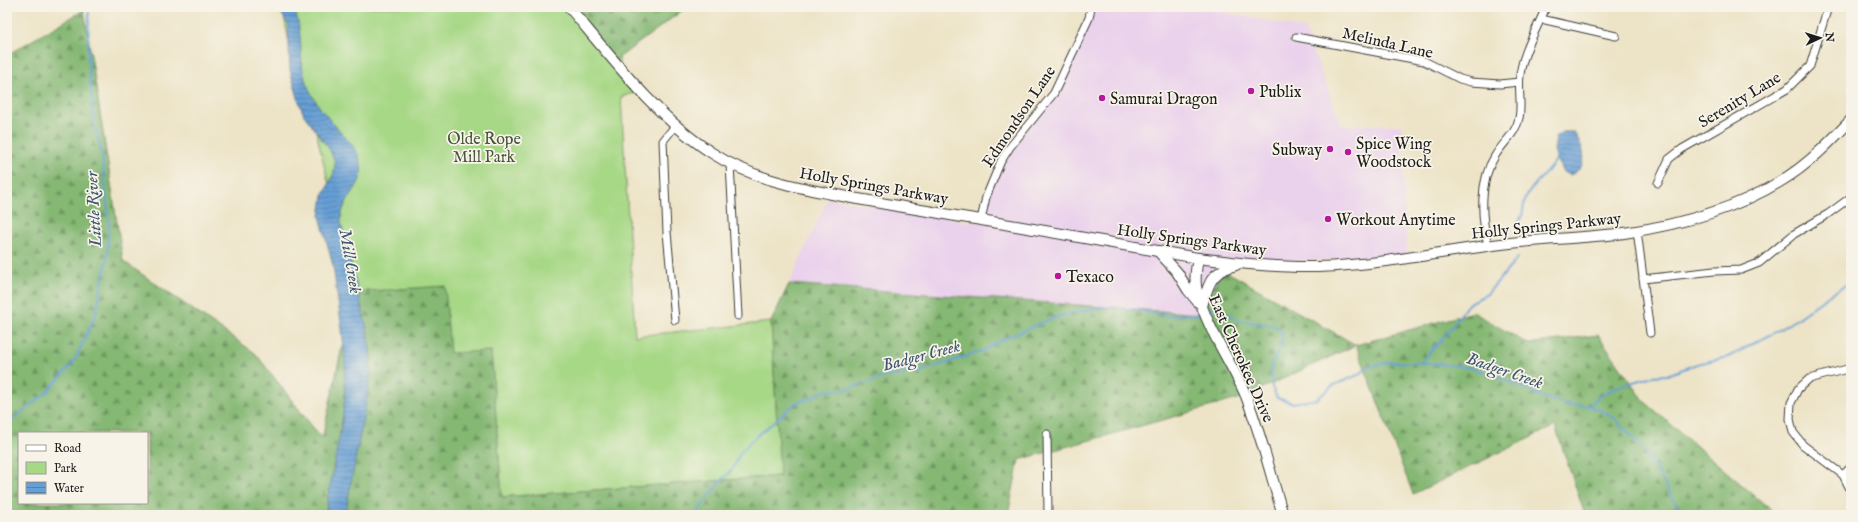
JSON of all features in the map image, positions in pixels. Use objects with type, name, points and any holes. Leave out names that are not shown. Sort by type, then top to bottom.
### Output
[{"type":"main road","name":"Holly Springs Parkway","points":[[569,7],[604,49],[675,126],[699,145],[730,164],[753,174],[786,185],[850,198],[1158,252],[1239,264],[1295,267],[1348,265],[1410,259],[1488,245],[1637,230],[1667,225],[1723,209],[1756,195],[1782,181],[1812,158],[1851,120]]},
{"type":"main road","points":[[1158,252],[1177,272],[1188,290],[1202,306]]},
{"type":"main road","name":"East Cherokee Drive","points":[[1198,258],[1196,283],[1202,306],[1245,395],[1258,431],[1283,515]]},
{"type":"main road","points":[[1202,306],[1210,280],[1225,268],[1239,264]]},
{"type":"street","name":"Edmondson Lane","points":[[981,220],[986,197],[1001,161],[1010,147],[1054,93],[1084,30],[1089,18],[1091,7]]},
{"type":"street","points":[[1488,245],[1484,224],[1484,191],[1492,162],[1517,126],[1520,109],[1519,82],[1522,62],[1546,7]]},
{"type":"street","name":"Serenity Lane","points":[[1658,183],[1668,159],[1682,149],[1788,89],[1810,66],[1828,7]]},
{"type":"street","points":[[1541,19],[1616,36]]},
{"type":"street","name":"Melinda Lane","points":[[1296,37],[1424,61],[1460,79],[1471,82],[1500,84],[1519,82]]},
{"type":"street","points":[[675,126],[663,141],[667,232],[675,320]]},
{"type":"street","points":[[730,164],[738,316]]},
{"type":"street","points":[[1643,279],[1714,271],[1741,270],[1759,263],[1794,234],[1828,214],[1851,197]]},
{"type":"street","points":[[1637,230],[1650,332]]},
{"type":"street","points":[[1851,368],[1809,379],[1798,389],[1791,403],[1790,419],[1792,432],[1803,445],[1843,475],[1851,491]]},
{"type":"street","points":[[1047,434],[1048,515]]},
{"type":"street","points":[[1843,475],[1851,467]]},
{"type":"shaded area","points":[[1092,7],[1201,7],[1305,29],[1341,125],[1401,125],[1407,258],[1225,262],[1201,314],[789,284],[828,198],[976,223],[984,196],[1074,58]]},
{"type":"green space","name":"Olde Rope Mill Park","points":[[282,7],[663,7],[618,42],[620,70],[638,92],[621,97],[635,336],[771,322],[781,476],[501,497],[491,351],[450,354],[354,293],[320,216],[332,198],[314,123],[302,110]]},
{"type":"green space","points":[[566,7],[687,7],[613,62]]},
{"type":"green space","points":[[84,10],[123,261],[255,353],[322,439],[354,292],[445,286],[450,353],[491,351],[502,497],[780,476],[771,322],[789,284],[1201,314],[1222,269],[1356,345],[1241,398],[1019,460],[1008,515],[7,515],[7,55]]},
{"type":"green space","points":[[1473,312],[1528,344],[1598,335],[1645,402],[1770,509],[1775,515],[1585,515],[1555,426],[1413,494],[1356,345]]},
{"type":"water","points":[[277,7],[293,7],[299,25],[303,70],[307,85],[322,110],[349,141],[359,156],[361,164],[360,180],[345,205],[341,222],[368,333],[371,359],[370,380],[345,515],[325,515],[345,397],[345,360],[342,330],[333,266],[320,216],[323,196],[334,173],[335,162],[330,150],[304,115],[300,105],[290,70],[288,24]]},
{"type":"water","points":[[1562,132],[1574,132],[1584,156],[1581,167],[1570,175],[1562,171],[1554,150],[1556,137]]},
{"type":"waterway","name":"Little River","points":[[7,424],[47,392],[74,362],[95,316],[107,261],[109,222],[102,155],[94,123],[88,59],[89,7]]},
{"type":"waterway","points":[[1517,224],[1522,217],[1526,198],[1529,192],[1557,158]]},
{"type":"waterway","points":[[1421,362],[1446,335],[1468,304],[1487,294],[1518,258]]},
{"type":"waterway","points":[[1589,406],[1601,395],[1615,388],[1652,376],[1667,375],[1697,364],[1728,357],[1795,320],[1834,292],[1851,282]]},
{"type":"waterway","name":"Badger Creek","points":[[695,515],[719,483],[732,470],[740,453],[751,441],[797,402],[811,398],[823,391],[844,390],[884,377],[919,372],[985,350],[997,342],[1053,318],[1091,309],[1114,307],[1170,316],[1199,314]]},
{"type":"waterway","name":"Badger Creek","points":[[1210,310],[1215,308],[1238,320],[1275,326],[1282,332],[1282,343],[1271,365],[1272,387],[1277,398],[1293,403],[1317,399],[1332,386],[1360,374],[1368,367],[1390,362],[1431,363],[1472,368],[1511,382],[1542,397],[1571,405],[1589,406],[1603,411],[1614,418],[1643,448],[1678,507],[1685,515]]},
{"type":"place","name":"Publix","points":[[1251,91]]},
{"type":"place","name":"Samurai Dragon","points":[[1102,98]]},
{"type":"place","name":"Subway","points":[[1330,149]]},
{"type":"place","name":"Spice Wing Woodstock","points":[[1348,152]]},
{"type":"place","name":"Workout Anytime","points":[[1328,219]]},
{"type":"place","name":"Texaco","points":[[1058,276]]},
{"type":"water label","name":"Mill Creek","points":[[351,261]]}]
